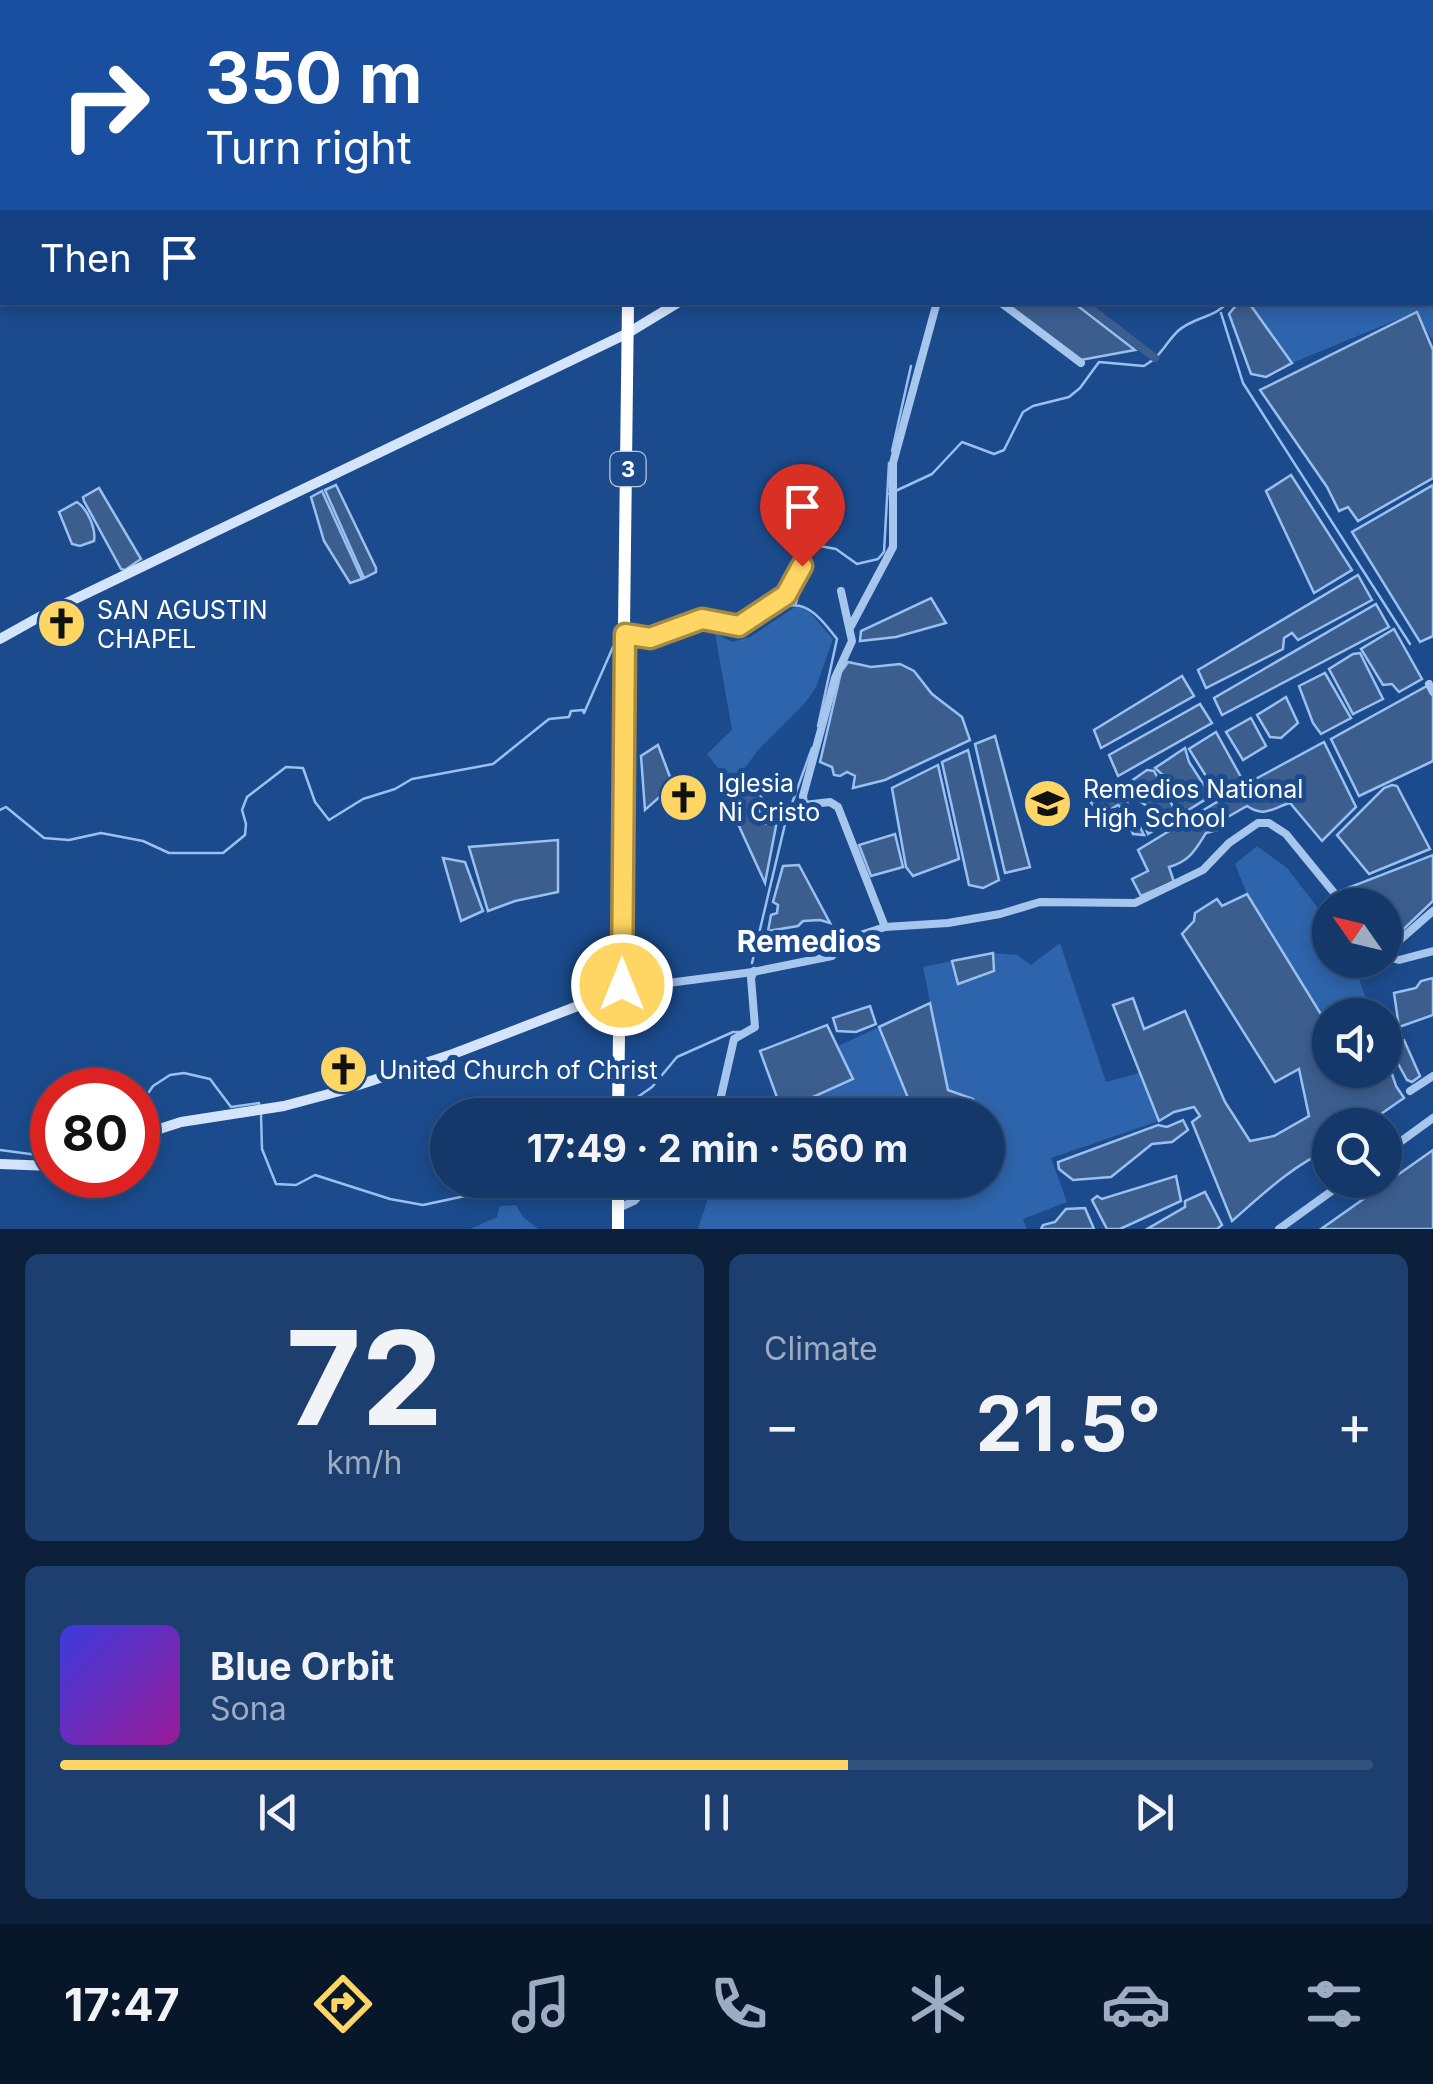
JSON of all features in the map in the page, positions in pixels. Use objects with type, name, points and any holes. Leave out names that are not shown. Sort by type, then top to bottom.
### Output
[{"type":"highway","name":"3","points":[[618,1098],[628,305]]},
{"type":"highway","points":[[618,1198],[618,1229]]},
{"type":"street","points":[[0,638],[50,610],[628,333],[674,305]]},
{"type":"street","points":[[850,626],[893,547],[892,463],[937,305]]},
{"type":"street","points":[[1004,305],[1081,363]]},
{"type":"street","points":[[625,634],[650,638],[702,619],[729,626],[749,622],[786,595],[802,566],[806,541]]},
{"type":"street","points":[[841,590],[852,641],[834,678],[803,796],[804,805],[830,802],[838,807],[885,927]]},
{"type":"street","points":[[160,1129],[284,1106],[420,1065],[622,989],[832,956],[845,940],[885,927],[948,923],[1040,902],[1136,903],[1203,870],[1229,843],[1258,823],[1269,823],[1286,834],[1330,888]]},
{"type":"street","points":[[1402,939],[1433,911]]},
{"type":"street","points":[[1402,959],[1433,951]]},
{"type":"street","points":[[721,1098],[734,1039],[756,1027],[751,978],[754,971]]},
{"type":"street","points":[[1410,1091],[1433,1076]]},
{"type":"street","points":[[1402,1141],[1433,1118]]},
{"type":"street","points":[[0,1164],[30,1165]]},
{"type":"street","points":[[618,1209],[637,1198]]},
{"type":"street","points":[[1280,1229],[1322,1198]]},
{"type":"shaded area","points":[[1008,305],[1077,305],[1135,350],[1081,360]]},
{"type":"shaded area","points":[[1236,305],[1250,305],[1292,363],[1266,377],[1251,374],[1229,314]]},
{"type":"shaded area","points":[[1250,305],[1433,305],[1433,341],[1416,312],[1292,363]]},
{"type":"shaded area","points":[[1417,312],[1433,350],[1433,478],[1358,521],[1348,507],[1339,511],[1327,487],[1260,390]]},
{"type":"shaded area","points":[[1291,475],[1352,570],[1314,593],[1266,491]]},
{"type":"shaded area","points":[[336,485],[376,568],[376,572],[364,578],[325,490]]},
{"type":"shaded area","points":[[1433,485],[1433,636],[1420,642],[1352,532]]},
{"type":"shaded area","points":[[99,488],[141,559],[125,570],[84,501],[83,497]]},
{"type":"shaded area","points":[[322,491],[362,579],[350,583],[324,541],[311,497]]},
{"type":"shaded area","points":[[77,502],[88,514],[94,536],[94,541],[80,546],[72,544],[59,512]]},
{"type":"shaded area","points":[[1358,575],[1372,600],[1298,640],[1292,633],[1284,638],[1283,649],[1206,688],[1198,670]]},
{"type":"shaded area","points":[[931,598],[946,623],[896,637],[860,641],[861,631]]},
{"type":"shaded area","points":[[1376,604],[1389,627],[1222,715],[1214,698]]},
{"type":"shaded area","points":[[798,605],[808,610],[833,639],[816,687],[744,769],[728,781],[707,754],[732,730],[715,633],[732,642],[750,637]]},
{"type":"shaded area","points":[[1394,629],[1422,679],[1399,692],[1392,684],[1383,685],[1361,649]]},
{"type":"shaded area","points":[[1360,653],[1383,699],[1353,714],[1329,669]]},
{"type":"shaded area","points":[[848,662],[871,667],[900,664],[914,671],[932,694],[962,717],[970,740],[885,780],[853,788],[855,776],[847,772],[834,775],[832,767],[820,762],[841,672]]},
{"type":"shaded area","points":[[1325,673],[1351,718],[1321,734],[1299,686]]},
{"type":"shaded area","points":[[1182,676],[1194,696],[1101,748],[1094,730]]},
{"type":"shaded area","points":[[1427,686],[1433,696],[1433,761],[1359,796],[1331,739]]},
{"type":"shaded area","points":[[1286,697],[1298,723],[1281,738],[1270,737],[1257,715]]},
{"type":"shaded area","points":[[1200,704],[1212,723],[1118,776],[1109,755]]},
{"type":"shaded area","points":[[1251,718],[1266,746],[1243,760],[1226,732]]},
{"type":"shaded area","points":[[1216,732],[1242,779],[1216,792],[1189,749]]},
{"type":"shaded area","points":[[995,736],[1030,867],[1005,873],[975,744]]},
{"type":"shaded area","points":[[1324,742],[1356,807],[1322,841],[1290,803],[1264,812],[1247,806],[1219,822],[1217,830],[1206,833],[1187,858],[1169,867],[1174,882],[1141,896],[1132,879],[1148,871],[1138,850]]},
{"type":"shaded area","points":[[658,745],[673,785],[645,810],[641,756]]},
{"type":"shaded area","points":[[1185,748],[1189,762],[1211,796],[1185,812],[1165,777],[1155,768]]},
{"type":"shaded area","points":[[968,750],[999,880],[983,888],[969,885],[942,762]]},
{"type":"shaded area","points":[[938,765],[959,859],[913,876],[906,867],[892,788]]},
{"type":"shaded area","points":[[1147,770],[1154,771],[1178,816],[1148,834],[1143,821],[1151,811],[1124,786]]},
{"type":"shaded area","points":[[747,772],[764,802],[759,807],[764,824],[777,821],[765,883],[723,791]]},
{"type":"shaded area","points":[[1119,786],[1144,835],[1133,834],[1118,805],[1096,818],[1091,803]]},
{"type":"shaded area","points":[[1397,786],[1430,849],[1369,874],[1337,835],[1384,788]]},
{"type":"shaded area","points":[[895,834],[903,867],[871,876],[859,845]]},
{"type":"shaded area","points":[[558,840],[558,892],[488,911],[469,847]]},
{"type":"shaded area","points":[[1257,846],[1287,868],[1312,900],[1312,978],[1359,978],[1366,998],[1312,1000],[1247,894],[1235,864]]},
{"type":"shaded area","points":[[1433,855],[1433,901],[1402,931],[1402,888],[1348,888]]},
{"type":"shaded area","points":[[443,858],[465,862],[483,911],[461,921]]},
{"type":"shaded area","points":[[799,865],[830,923],[803,921],[798,926],[768,931],[771,915],[777,913],[778,905],[773,902],[783,866]]},
{"type":"shaded area","points":[[1247,894],[1312,1000],[1312,1088],[1397,1088],[1404,1098],[1390,1108],[1312,1108],[1312,1159],[1232,1221],[1192,1122],[1200,1116],[1194,1107],[1159,1121],[1113,1005],[1133,998],[1144,1029],[1185,1011],[1225,1102],[1250,1141],[1274,1136],[1309,1116],[1299,1069],[1275,1082],[1182,934],[1194,921],[1195,913],[1217,899],[1222,906]]},
{"type":"shaded area","points":[[1060,943],[1106,1082],[1139,1073],[1159,1121],[1051,1158],[1067,1202],[1023,1219],[1027,1229],[698,1229],[708,1198],[1005,1198],[1005,1098],[969,1098],[948,1091],[923,967],[952,961],[959,984],[994,971],[993,953],[1017,955],[1031,965]]},
{"type":"shaded area","points":[[993,953],[994,971],[958,984],[952,961]]},
{"type":"shaded area","points":[[1433,978],[1433,1015],[1402,1026],[1402,998],[1395,998],[1394,993],[1416,988],[1421,981]]},
{"type":"shaded area","points":[[930,1003],[948,1090],[970,1098],[908,1098],[879,1027]]},
{"type":"shaded area","points":[[870,1006],[876,1024],[856,1032],[837,1031],[833,1018]]},
{"type":"shaded area","points":[[827,1025],[853,1079],[811,1098],[777,1098],[760,1051]]},
{"type":"shaded area","points":[[879,1027],[908,1098],[809,1098],[853,1079],[838,1046]]},
{"type":"shaded area","points":[[1402,1040],[1420,1076],[1412,1082],[1402,1071]]},
{"type":"shaded area","points":[[1183,1120],[1188,1130],[1172,1142],[1152,1144],[1111,1177],[1073,1180],[1059,1169],[1058,1162],[1158,1125],[1167,1127]]},
{"type":"shaded area","points":[[1433,1150],[1433,1229],[1321,1229],[1365,1198],[1402,1198],[1402,1172]]},
{"type":"shaded area","points":[[1176,1176],[1181,1201],[1120,1229],[1107,1229],[1092,1200],[1097,1196],[1102,1199]]},
{"type":"shaded area","points":[[1205,1192],[1222,1225],[1217,1229],[1147,1229],[1185,1207],[1185,1201]]},
{"type":"shaded area","points":[[516,1205],[538,1229],[470,1229],[497,1217],[500,1206]]},
{"type":"shaded area","points":[[1085,1208],[1094,1229],[1041,1229],[1055,1222],[1066,1209]]},
{"type":"waterway","points":[[1086,305],[1155,358]]},
{"type":"waterway","points":[[889,494],[932,474],[962,442],[994,454],[1004,450],[1023,412],[1069,397],[1099,362],[1144,366],[1184,326],[1224,305]]},
{"type":"waterway","points":[[1221,313],[1243,383],[1410,644]]},
{"type":"waterway","points":[[892,451],[911,366]]},
{"type":"waterway","points":[[796,603],[810,552],[820,546],[836,549],[857,564],[878,559],[884,552],[889,463]]},
{"type":"waterway","points":[[762,617],[786,606],[804,607],[837,639],[818,726]]},
{"type":"waterway","points":[[726,629],[742,630],[751,624]]},
{"type":"waterway","points":[[692,626],[709,625]]},
{"type":"waterway","points":[[634,647],[678,635],[685,628]]},
{"type":"waterway","points":[[0,810],[6,807],[44,838],[69,840],[101,833],[143,841],[169,853],[223,853],[245,835],[242,810],[247,797],[286,767],[303,768],[315,802],[329,820],[363,799],[412,779],[493,764],[549,719],[569,717],[571,711],[584,713],[613,647]]},
{"type":"waterway","points":[[752,963],[786,820],[812,748]]},
{"type":"waterway","points":[[636,1098],[652,1087],[677,1057],[733,1032],[742,1032]]},
{"type":"waterway","points":[[160,1081],[184,1073],[210,1079],[231,1107],[259,1106]]},
{"type":"waterway","points":[[261,1114],[262,1149],[276,1184],[296,1185],[315,1175],[390,1199],[423,1205],[456,1198]]},
{"type":"waterway","points":[[0,1150],[30,1154]]},
{"type":"place","name":"SAN AGUSTIN CHAPEL","points":[[62,624]]},
{"type":"place","name":"Iglesia Ni Cristo","points":[[683,797]]},
{"type":"place","name":"Remedios National High School","points":[[1048,803]]},
{"type":"place","name":"United Church of Christ","points":[[344,1070]]},
{"type":"district","name":"Remedios","points":[[809,942]]},
{"type":"route","points":[[622,985],[625,634],[650,638],[702,619],[739,626],[786,595],[802,566]]}]
